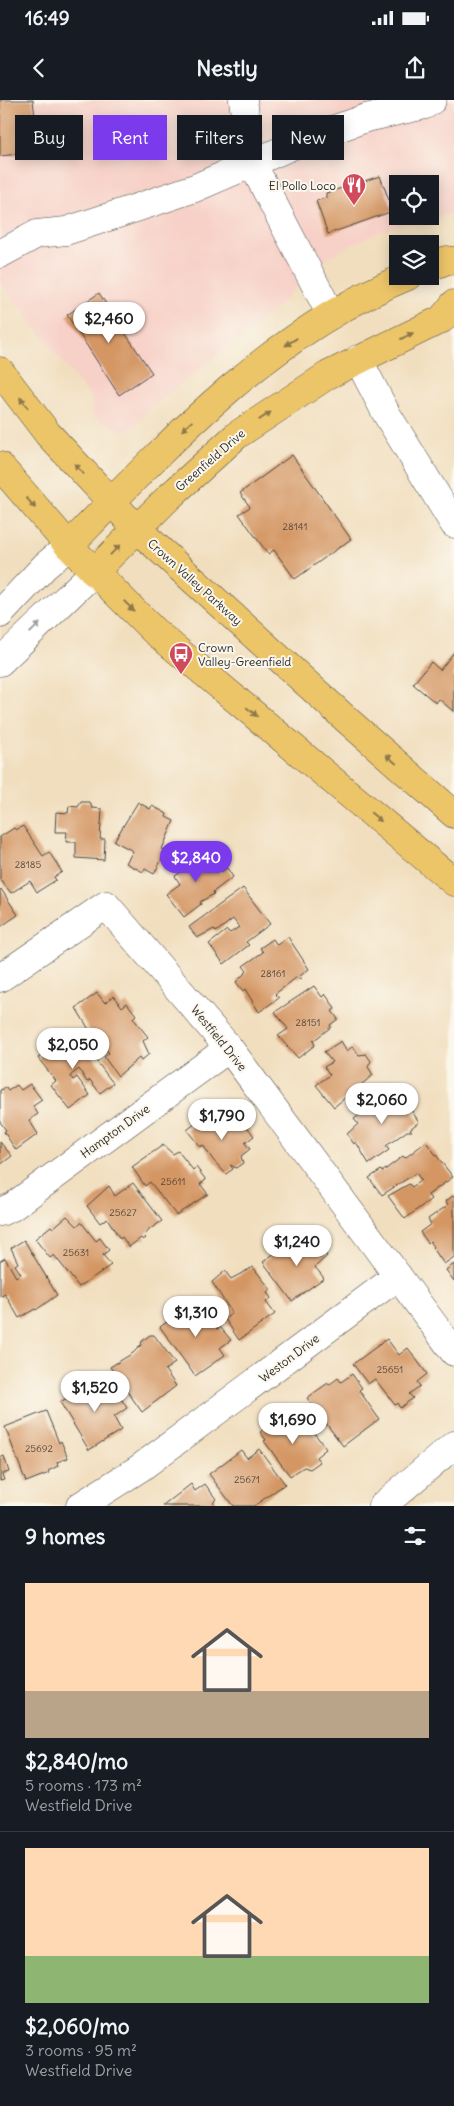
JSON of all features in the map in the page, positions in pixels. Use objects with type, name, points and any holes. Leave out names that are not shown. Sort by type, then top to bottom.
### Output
[{"type":"main road","points":[[439,263],[447,260],[454,261]]},
{"type":"main road","points":[[68,546],[148,463],[223,393],[260,362],[332,315],[390,285]]},
{"type":"main road","name":"Greenfield Drive","points":[[94,572],[136,528],[237,435],[358,359],[442,319],[454,304]]},
{"type":"main road","name":"Crown Valley Parkway","points":[[0,371],[48,434],[136,528],[347,720],[454,814]]},
{"type":"main road","points":[[0,466],[68,546],[153,630],[454,882]]},
{"type":"street","points":[[243,100],[252,163],[332,315]]},
{"type":"street","points":[[0,254],[37,234],[66,231],[195,188],[252,163],[366,118],[424,105],[432,100]]},
{"type":"street","points":[[0,273],[46,249],[66,231]]},
{"type":"street","points":[[358,359],[386,413],[454,524]]},
{"type":"street","points":[[0,614],[45,566],[68,546]]},
{"type":"street","name":"Greenfield Drive","points":[[0,662],[94,572]]},
{"type":"street","name":"Westfield Drive","points":[[0,978],[106,905],[229,1048],[454,1352]]},
{"type":"street","name":"Hampton Drive","points":[[0,1212],[12,1207],[229,1048]]},
{"type":"street","name":"Weston Drive","points":[[80,1506],[140,1468],[398,1276]]},
{"type":"street","points":[[382,1506],[454,1445]]},
{"type":"shaded area","points":[[0,100],[454,100],[454,213],[439,215],[439,175],[389,175],[389,225],[401,225],[378,232],[332,255],[298,285],[280,305],[157,403],[125,433],[92,416],[92,399],[0,282]]},
{"type":"building","points":[[0,100],[33,100],[35,115],[15,115],[15,154],[0,156]]},
{"type":"building","name":"El Pollo Loco","points":[[380,176],[389,200],[389,212],[328,234],[316,201],[326,198],[326,193]]},
{"type":"building","points":[[99,293],[108,307],[111,305],[122,322],[119,324],[152,373],[119,395],[67,315]]},
{"type":"building","points":[[292,455],[351,539],[295,579],[274,550],[268,554],[239,514],[250,507],[240,493]]},
{"type":"building","points":[[454,652],[454,712],[439,699],[436,703],[413,684],[431,662],[440,670]]},
{"type":"building","points":[[81,802],[90,802],[92,808],[102,809],[100,839],[105,839],[104,860],[76,858],[76,842],[66,842],[67,832],[55,832],[56,812],[68,813],[69,806],[78,807]]},
{"type":"building","points":[[138,802],[150,809],[152,806],[162,811],[167,814],[166,817],[174,821],[162,849],[166,851],[154,874],[145,869],[143,872],[126,863],[133,851],[114,841]]},
{"type":"building","points":[[23,826],[43,856],[49,852],[62,872],[54,877],[56,880],[37,892],[30,881],[11,893],[0,879],[0,837],[14,828],[16,830]]},
{"type":"building","points":[[191,851],[197,860],[203,856],[209,864],[216,864],[220,873],[227,868],[233,877],[213,892],[214,894],[200,902],[201,904],[184,917],[166,894],[180,884],[175,876],[181,872],[175,862]]},
{"type":"building","points":[[243,888],[270,924],[246,942],[249,945],[224,964],[209,944],[227,930],[230,933],[239,927],[233,919],[216,932],[214,929],[197,938],[189,927]]},
{"type":"building","points":[[0,890],[18,915],[0,927]]},
{"type":"building","points":[[288,937],[309,969],[300,976],[301,978],[298,979],[297,977],[275,994],[279,998],[259,1012],[245,989],[243,991],[236,982],[247,971],[243,966],[263,952],[260,948],[273,939],[277,945]]},
{"type":"building","points":[[314,986],[322,997],[325,994],[333,1005],[335,1009],[332,1011],[338,1019],[313,1041],[315,1045],[298,1058],[278,1036],[288,1029],[275,1012]]},
{"type":"building","points":[[97,993],[105,1003],[114,996],[122,1007],[127,1003],[136,1015],[133,1018],[148,1037],[143,1041],[149,1054],[141,1061],[139,1058],[118,1076],[104,1057],[109,1053],[90,1031],[76,1008]]},
{"type":"building","points":[[73,1030],[113,1083],[100,1093],[90,1080],[87,1082],[79,1069],[70,1076],[73,1080],[77,1077],[90,1095],[70,1110],[51,1085],[56,1081],[38,1058]]},
{"type":"building","points":[[341,1041],[347,1051],[353,1046],[359,1055],[366,1054],[371,1061],[368,1067],[373,1075],[334,1107],[316,1085],[330,1075],[324,1067],[332,1062],[324,1052]]},
{"type":"building","points":[[30,1084],[42,1100],[33,1106],[38,1114],[29,1120],[38,1134],[16,1150],[0,1122],[0,1090],[6,1088],[8,1091],[17,1085],[21,1090]]},
{"type":"building","points":[[398,1090],[419,1122],[410,1129],[412,1131],[407,1131],[386,1146],[389,1150],[369,1164],[356,1142],[354,1144],[347,1134],[358,1124],[354,1119],[374,1105],[372,1101],[384,1093],[388,1098]]},
{"type":"building","points":[[209,1113],[220,1127],[228,1121],[233,1127],[242,1120],[254,1136],[245,1143],[250,1149],[241,1156],[243,1163],[236,1168],[230,1165],[233,1169],[226,1174],[203,1145],[200,1147],[187,1130]]},
{"type":"building","points":[[0,1142],[12,1156],[0,1165]]},
{"type":"building","points":[[426,1142],[453,1177],[428,1195],[431,1199],[405,1219],[388,1196],[409,1184],[412,1187],[421,1180],[416,1173],[382,1195],[369,1178],[381,1170],[382,1172],[403,1156],[405,1158]]},
{"type":"building","points":[[163,1145],[173,1154],[178,1151],[193,1170],[196,1167],[206,1180],[200,1184],[208,1194],[176,1215],[150,1182],[145,1186],[132,1167]]},
{"type":"building","points":[[133,1183],[162,1221],[150,1229],[144,1236],[146,1238],[143,1240],[141,1238],[129,1247],[122,1237],[120,1239],[107,1218],[100,1223],[87,1206],[109,1186],[115,1196]]},
{"type":"building","points":[[454,1195],[454,1257],[444,1264],[430,1241],[428,1243],[420,1232],[431,1224],[428,1219],[448,1205],[446,1201]]},
{"type":"building","points":[[67,1216],[77,1226],[81,1222],[96,1241],[100,1238],[109,1250],[103,1255],[111,1265],[79,1287],[54,1255],[50,1258],[35,1239],[51,1226],[53,1228]]},
{"type":"building","points":[[308,1236],[315,1245],[318,1243],[327,1256],[315,1267],[324,1278],[292,1301],[263,1262],[293,1239],[297,1244]]},
{"type":"building","points":[[24,1240],[57,1295],[36,1310],[19,1318],[5,1294],[0,1297],[0,1261],[5,1258],[16,1277],[21,1274],[15,1265],[18,1263],[11,1248]]},
{"type":"building","points":[[454,1264],[454,1281],[446,1270]]},
{"type":"building","points":[[253,1267],[271,1290],[267,1293],[271,1298],[266,1302],[275,1314],[239,1340],[225,1319],[232,1313],[212,1282],[225,1271],[231,1279]]},
{"type":"building","points":[[196,1300],[217,1329],[220,1327],[231,1340],[220,1348],[225,1355],[195,1376],[160,1327]]},
{"type":"building","points":[[150,1335],[154,1335],[175,1363],[165,1370],[176,1386],[142,1412],[110,1367],[133,1353],[141,1345],[142,1341]]},
{"type":"building","points":[[387,1339],[399,1355],[408,1348],[427,1374],[417,1382],[420,1386],[409,1394],[413,1398],[400,1408],[397,1403],[395,1405],[375,1379],[368,1384],[353,1364]]},
{"type":"building","points":[[352,1374],[362,1388],[359,1390],[379,1419],[343,1446],[307,1398],[328,1383],[329,1385],[338,1378],[341,1382]]},
{"type":"building","points":[[93,1380],[97,1387],[106,1381],[115,1396],[118,1394],[127,1408],[114,1417],[121,1430],[89,1450],[60,1402],[82,1390],[81,1388]]},
{"type":"building","points":[[46,1411],[59,1443],[61,1441],[68,1458],[57,1462],[58,1466],[48,1471],[49,1473],[26,1482],[5,1427]]},
{"type":"building","points":[[286,1414],[298,1430],[307,1423],[326,1449],[316,1457],[320,1462],[310,1469],[304,1467],[290,1476],[264,1441],[266,1440],[260,1432]]},
{"type":"building","points":[[259,1449],[285,1484],[254,1506],[233,1506],[209,1474],[241,1450],[247,1458]]},
{"type":"building","points":[[4,1456],[9,1472],[2,1474],[4,1480],[0,1481],[0,1458]]},
{"type":"building","points":[[191,1484],[195,1491],[205,1484],[216,1499],[213,1502],[216,1506],[163,1506]]},
{"type":"place","name":"El Pollo Loco","points":[[354,206]]},
{"type":"place","name":"Crown Valley-Greenfield","points":[[181,675]]}]
